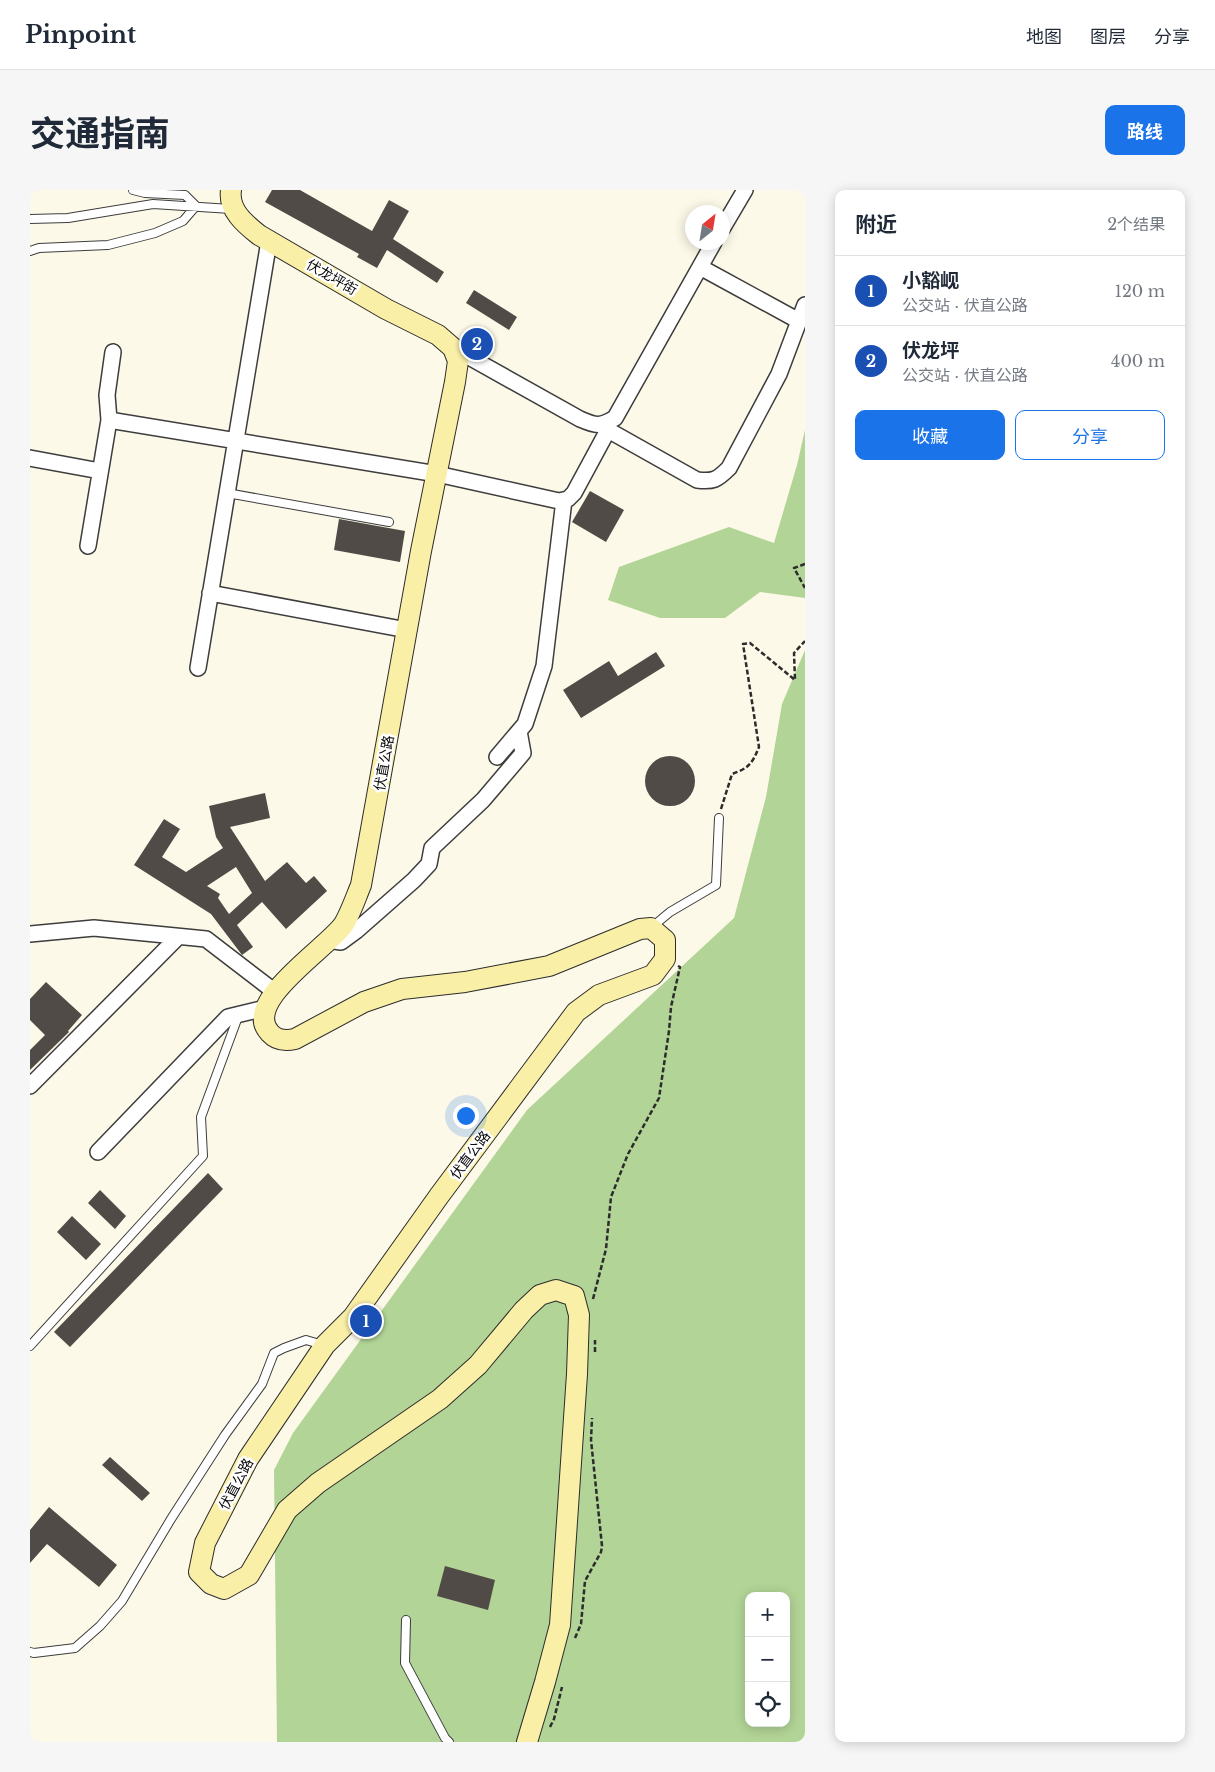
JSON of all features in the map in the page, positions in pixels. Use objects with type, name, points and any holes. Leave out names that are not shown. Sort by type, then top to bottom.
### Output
[{"type":"main road","name":"伏龙坪街","points":[[232,200],[244,223],[259,235],[386,309],[438,335],[453,348]]},
{"type":"main road","name":"伏直公路","points":[[270,1000],[344,924],[361,885],[455,382],[458,360],[453,348]]},
{"type":"main road","points":[[270,1000],[264,1016],[268,1031],[280,1040],[288,1041],[364,1002],[402,989],[465,982],[549,966],[640,929],[651,928],[665,940],[665,960]]},
{"type":"main road","name":"伏直公路","points":[[527,1742],[546,1682],[560,1625],[577,1374],[579,1315],[574,1296],[556,1290],[540,1295],[524,1310],[478,1366],[440,1400],[318,1483],[287,1510],[249,1575],[224,1589],[211,1584],[199,1572],[205,1543],[248,1460],[325,1345],[353,1317],[439,1196],[576,1012],[599,996],[653,975],[665,960]]},
{"type":"street","points":[[730,215],[745,190]]},
{"type":"street","points":[[198,668],[269,241]]},
{"type":"street","points":[[108,420],[437,474],[559,501],[568,499],[574,493],[607,427],[615,418],[710,250]]},
{"type":"street","points":[[700,267],[799,321]]},
{"type":"street","points":[[453,348],[580,419],[595,426],[607,427],[697,480],[709,482],[720,477],[729,468],[779,374],[805,305]]},
{"type":"street","points":[[88,546],[108,420],[107,395],[113,352]]},
{"type":"street","points":[[30,458],[100,471]]},
{"type":"street","points":[[497,757],[525,724],[544,666],[564,500]]},
{"type":"street","points":[[210,593],[408,630]]},
{"type":"street","points":[[328,940],[341,942],[356,931],[414,880],[429,864],[432,848],[484,800],[523,753],[519,731]]},
{"type":"street","points":[[30,934],[94,928],[206,939],[270,1000],[228,1017],[98,1152]]},
{"type":"street","points":[[30,1086],[178,937]]},
{"type":"lane","points":[[133,190],[145,193],[185,195],[196,206]]},
{"type":"lane","points":[[30,219],[68,218],[153,204],[196,206],[232,200]]},
{"type":"lane","points":[[30,251],[39,248],[108,245],[155,233],[183,221],[196,206]]},
{"type":"lane","points":[[227,493],[389,522]]},
{"type":"lane","points":[[651,928],[670,912],[716,885],[718,818]]},
{"type":"lane","points":[[30,1346],[203,1156],[201,1116],[239,1014]]},
{"type":"lane","points":[[30,1652],[75,1648],[100,1626],[122,1601],[210,1458],[262,1384],[274,1353],[306,1340],[325,1345]]},
{"type":"lane","points":[[406,1620],[405,1663],[445,1738],[449,1742]]},
{"type":"path","points":[[805,564],[794,568],[805,588]]},
{"type":"path","points":[[718,818],[732,774],[746,768],[754,759],[760,747],[743,644],[750,643],[795,680],[794,653],[805,640]]},
{"type":"path","points":[[579,1315],[591,1305],[599,1277],[606,1248],[611,1197],[628,1154],[659,1098],[671,1007],[680,967],[665,960]]},
{"type":"path","points":[[595,1334],[595,1354]]},
{"type":"path","points":[[573,1642],[581,1624],[585,1581],[601,1552],[602,1546],[596,1472],[591,1440],[592,1414]]},
{"type":"path","points":[[547,1733],[554,1718],[563,1682]]},
{"type":"green space","points":[[805,430],[805,598],[760,592],[725,618],[660,618],[608,600],[619,567],[729,527],[774,543],[797,465]]},
{"type":"green space","points":[[805,650],[805,1742],[277,1742],[274,1470],[293,1433],[527,1110],[734,918],[766,797],[782,704]]},
{"type":"building","points":[[272,190],[300,190],[372,231],[389,200],[409,211],[393,239],[444,272],[437,283],[387,250],[377,268],[357,257],[359,254],[265,202]]},
{"type":"building","points":[[474,290],[517,317],[509,330],[466,303]]},
{"type":"building","points":[[590,491],[624,510],[606,542],[572,522]]},
{"type":"building","points":[[339,519],[405,531],[400,562],[334,550]]},
{"type":"building","points":[[656,652],[665,666],[581,718],[563,690],[609,661],[618,676]]},
{"type":"building","points":[[670,756],[684,760],[691,767],[695,781],[691,795],[684,802],[670,806],[656,802],[649,795],[645,781],[649,767],[656,760]]},
{"type":"building","points":[[265,793],[270,818],[230,827],[265,881],[287,862],[306,883],[314,876],[327,891],[286,929],[262,902],[237,925],[253,947],[242,955],[211,914],[134,865],[164,819],[180,829],[162,857],[186,872],[223,848],[216,837],[209,806]],"holes":[[[236,867],[252,893],[229,914],[218,898],[220,894],[207,886]]]},
{"type":"building","points":[[46,982],[82,1015],[69,1032],[30,1070],[30,1050],[45,1035],[30,1020],[30,999]]},
{"type":"building","points":[[208,1173],[223,1189],[70,1347],[54,1332]]},
{"type":"building","points":[[100,1190],[126,1216],[115,1229],[88,1203]]},
{"type":"building","points":[[72,1216],[101,1244],[86,1260],[57,1232]]},
{"type":"building","points":[[110,1457],[150,1493],[142,1501],[102,1465]]},
{"type":"building","points":[[49,1507],[117,1565],[99,1587],[47,1544],[30,1563],[30,1530]]},
{"type":"building","points":[[445,1566],[495,1580],[488,1610],[437,1596]]},
{"type":"place","name":"伏龙坪","points":[[477,344]]},
{"type":"place","name":"小豁岘","points":[[366,1321]]}]
